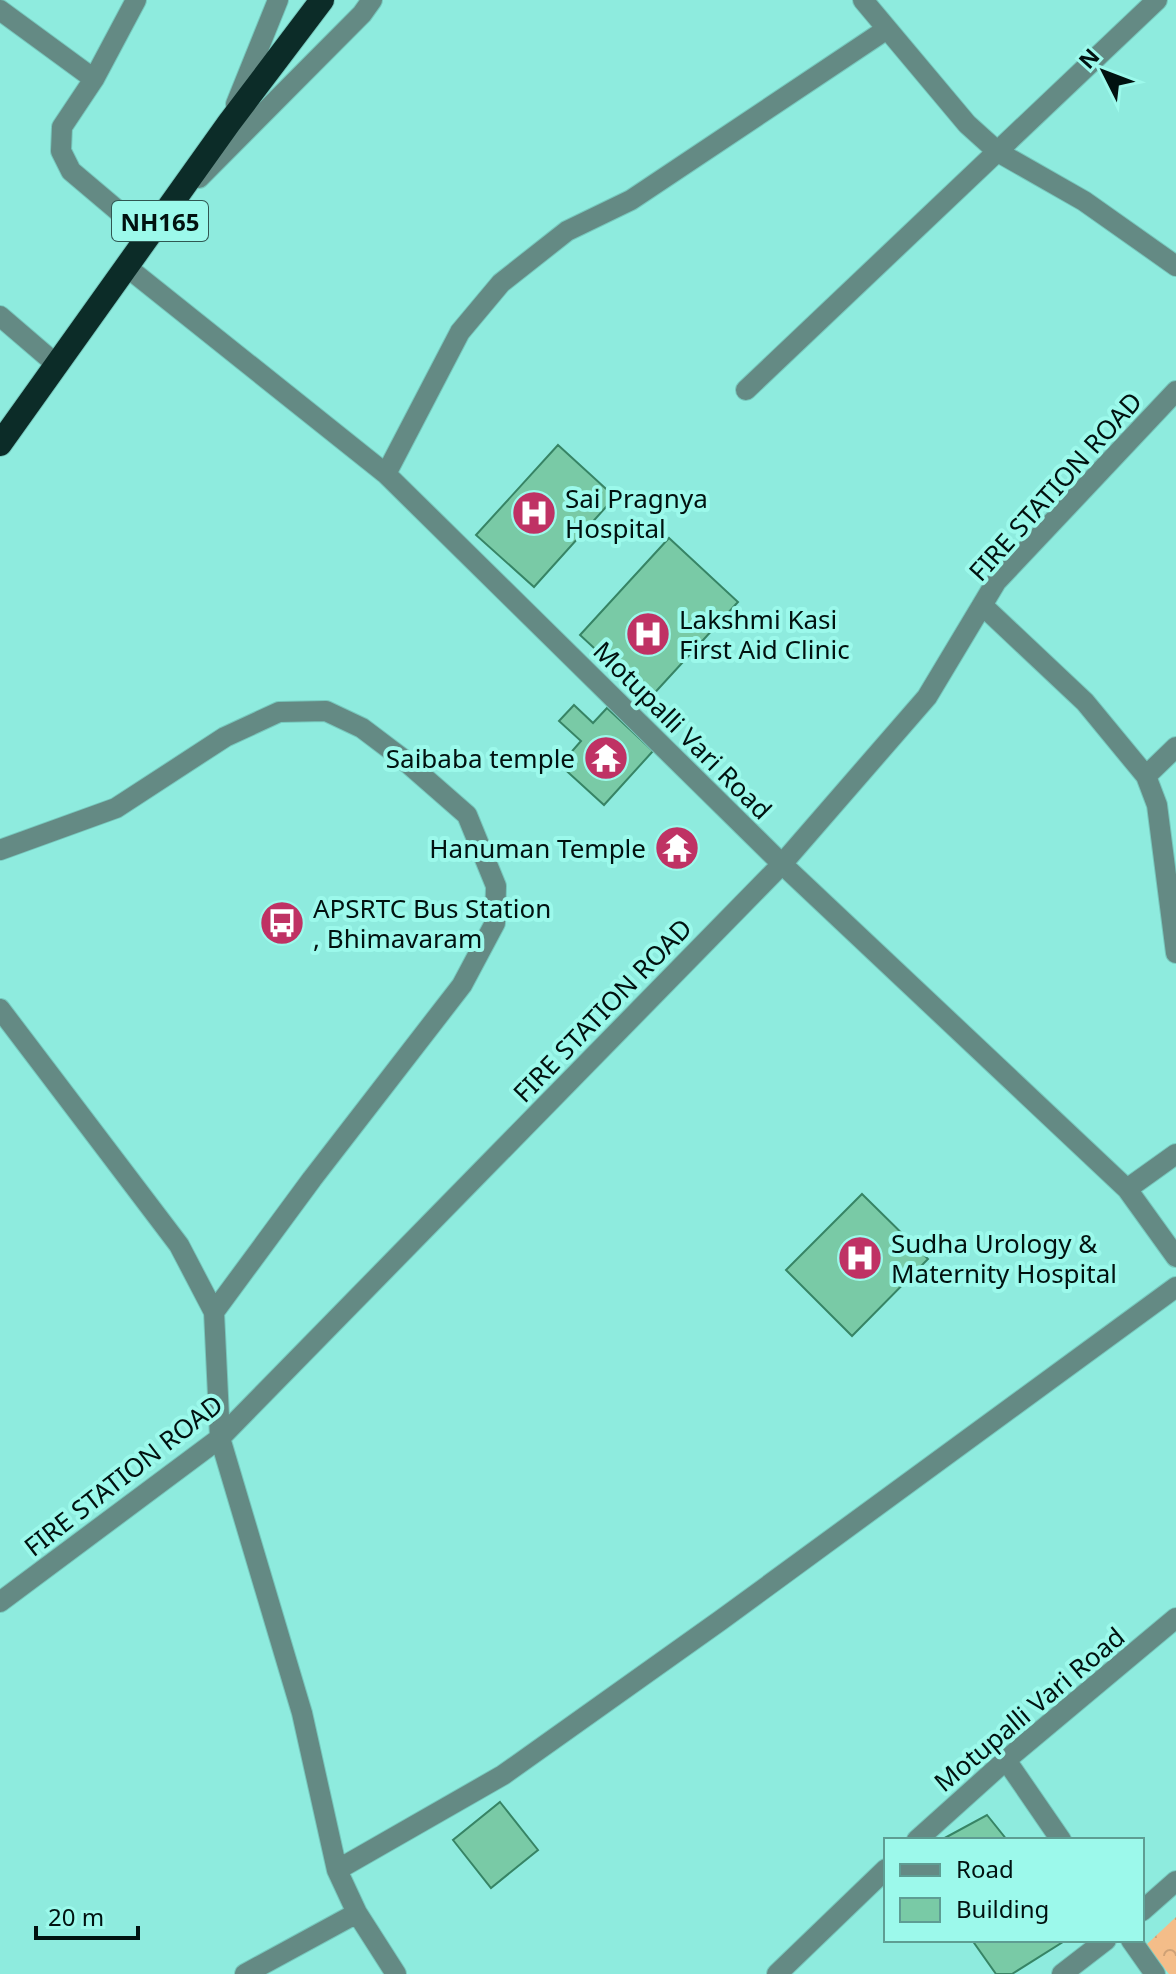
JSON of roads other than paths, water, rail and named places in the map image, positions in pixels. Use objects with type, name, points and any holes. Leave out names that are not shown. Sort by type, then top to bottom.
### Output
[{"type":"highway","name":"NH165","points":[[0,444],[229,123],[322,0]]},
{"type":"street","points":[[136,0],[94,79],[62,127],[61,151],[71,171],[149,237]]},
{"type":"street","points":[[229,123],[278,0]]},
{"type":"street","points":[[167,210],[362,14],[372,0]]},
{"type":"street","points":[[746,390],[1157,0]]},
{"type":"street","points":[[869,2],[887,29],[967,124],[998,152],[1084,201],[1176,266]]},
{"type":"street","points":[[0,10],[94,79]]},
{"type":"street","points":[[386,474],[460,332],[501,283],[567,231],[631,200],[887,29]]},
{"type":"street","name":"Motupalli Vari Road","points":[[128,268],[386,474],[782,864],[1127,1189],[1176,1257]]},
{"type":"street","points":[[0,316],[57,365]]},
{"type":"street","name":"FIRE STATION ROAD","points":[[0,1602],[220,1438],[782,864],[927,697],[996,582],[1176,391]]},
{"type":"street","points":[[982,605],[1085,702],[1146,776],[1157,805],[1176,953]]},
{"type":"street","points":[[0,850],[116,808],[225,737],[279,712],[326,711],[362,728],[467,815],[496,886],[495,923],[462,985],[214,1312]]},
{"type":"street","points":[[1146,776],[1176,747]]},
{"type":"street","points":[[0,1009],[179,1245],[214,1312],[220,1438],[302,1713],[337,1870],[357,1913],[396,1974]]},
{"type":"street","points":[[1127,1189],[1176,1154]]},
{"type":"street","points":[[337,1870],[503,1775],[721,1620],[1176,1287]]},
{"type":"street","name":"Motupalli Vari Road","points":[[919,1838],[1006,1760],[1176,1618]]},
{"type":"street","points":[[1006,1760],[1060,1838]]},
{"type":"street","points":[[777,1974],[884,1871]]},
{"type":"street","points":[[1144,1909],[1176,1881]]},
{"type":"street","points":[[245,1974],[357,1913]]},
{"type":"street","points":[[1062,1974],[1103,1942]]},
{"type":"street","points":[[1132,1942],[1155,1974]]},
{"type":"place","name":"Sai Pragnya Hospital","points":[[534,513]]},
{"type":"place","name":"Lakshmi Kasi First Aid Clinic","points":[[648,634]]},
{"type":"place","name":"Saibaba temple","points":[[606,758]]},
{"type":"place","name":"Hanuman Temple","points":[[677,848]]},
{"type":"place","name":"APSRTC Bus Station , Bhimavaram","points":[[282,923]]},
{"type":"place","name":"Sudha Urology & Maternity Hospital","points":[[860,1258]]}]
